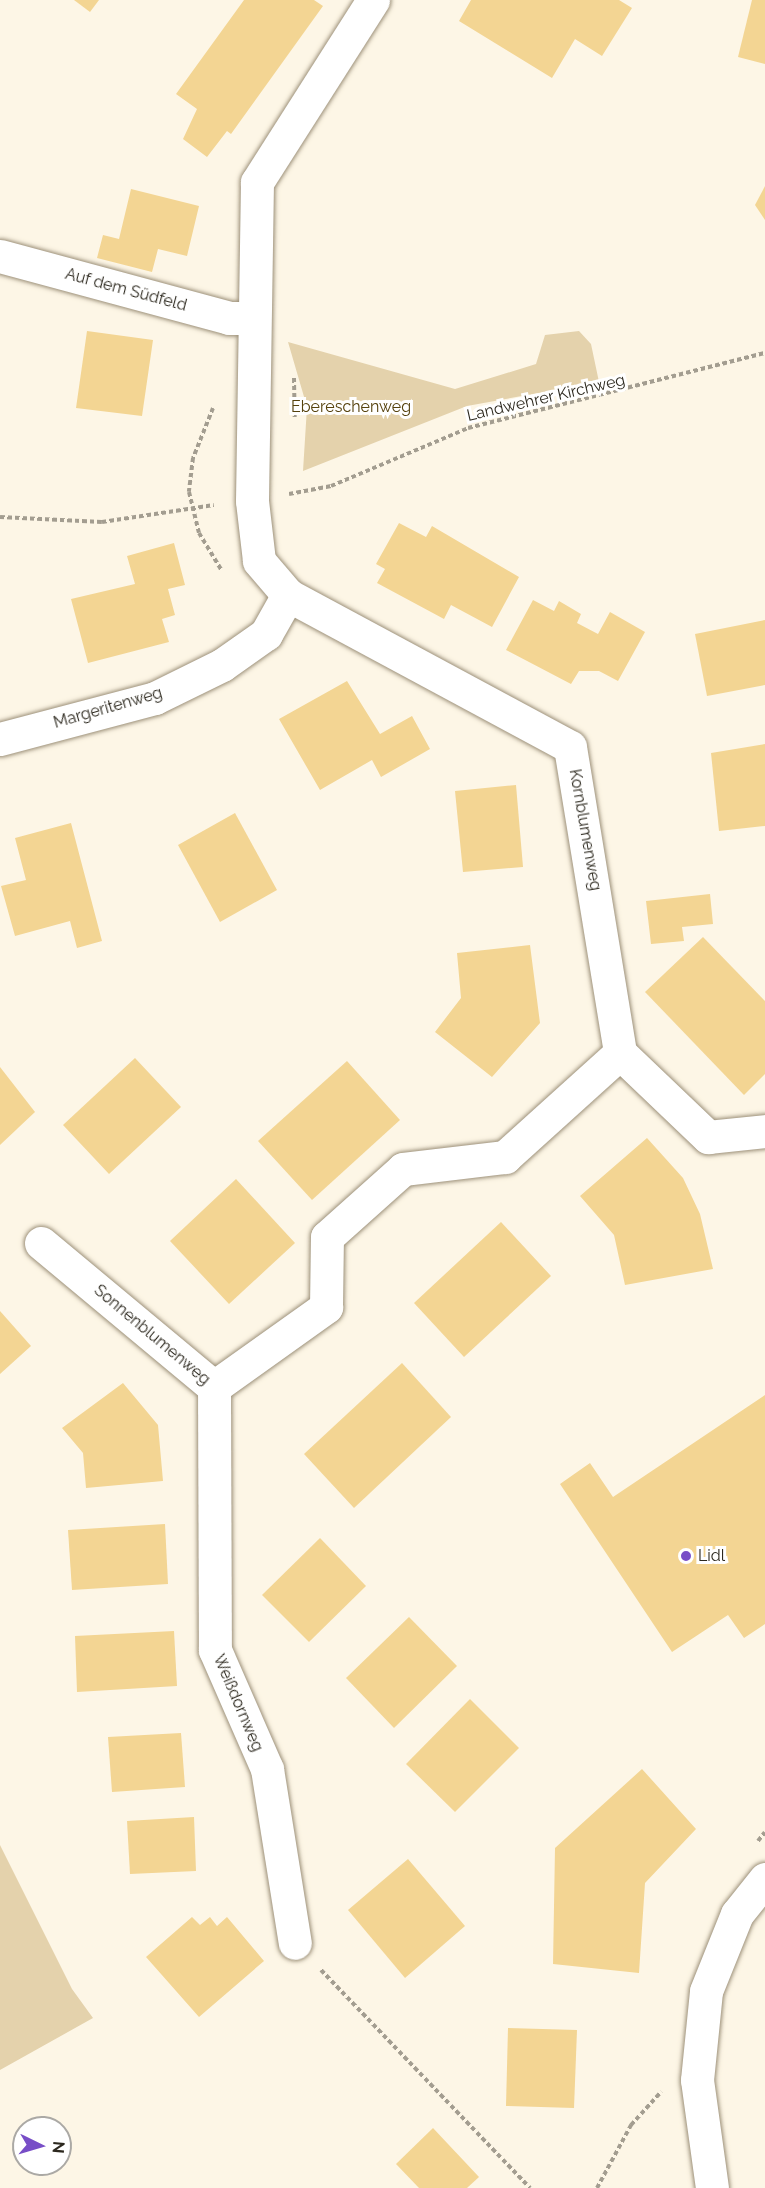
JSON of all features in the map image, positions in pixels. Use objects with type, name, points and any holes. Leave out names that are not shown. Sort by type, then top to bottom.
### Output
[{"type":"street","points":[[288,595],[259,561],[252,501],[253,318],[257,182],[373,0]]},
{"type":"street","name":"Auf dem Südfeld","points":[[0,256],[229,318],[253,318]]},
{"type":"street","name":"Margeritenweg","points":[[0,739],[155,698],[203,674],[266,634],[288,595]]},
{"type":"street","name":"Kornblumenweg","points":[[288,595],[570,747],[620,1053]]},
{"type":"street","points":[[620,1053],[708,1137],[765,1131]]},
{"type":"street","name":"Sonnenblumenweg","points":[[41,1243],[214,1387],[326,1307],[327,1236],[403,1169],[505,1157],[620,1053]]},
{"type":"street","name":"Weißdornweg","points":[[214,1387],[215,1650],[267,1769],[296,1943]]},
{"type":"street","points":[[712,2188],[698,2080],[706,1991],[737,1914],[765,1879]]},
{"type":"path","name":"Landwehrer Kirchweg","points":[[331,486],[468,428],[705,373],[765,353]]},
{"type":"path","points":[[0,517],[102,522],[171,512]]},
{"type":"path","points":[[296,1943],[530,2188]]},
{"type":"path","points":[[597,2188],[631,2125],[655,2097],[674,2078],[698,2080]]},
{"type":"green space","name":"Ebereschenweg","points":[[579,331],[591,344],[599,382],[467,406],[303,471],[307,407],[288,342],[455,389],[536,364],[545,335]]},
{"type":"green space","points":[[0,1845],[72,1989],[93,2018],[0,2070]]},
{"type":"building","points":[[74,0],[99,0],[90,12]]},
{"type":"building","points":[[244,0],[314,0],[323,6],[231,134],[227,131],[207,157],[183,139],[197,109],[176,94]]},
{"type":"building","points":[[471,0],[619,0],[632,8],[602,56],[575,39],[552,78],[459,21]]},
{"type":"building","points":[[752,0],[765,0],[765,64],[738,57]]},
{"type":"building","points":[[765,186],[765,220],[755,205]]},
{"type":"building","points":[[131,189],[199,206],[187,256],[158,249],[152,272],[97,258],[103,235],[119,239]]},
{"type":"building","points":[[87,331],[153,340],[142,416],[76,408]]},
{"type":"building","points":[[399,523],[426,537],[432,526],[519,577],[492,627],[451,605],[444,619],[377,583],[385,569],[376,564]]},
{"type":"building","points":[[174,543],[185,585],[168,589],[175,615],[162,619],[169,642],[88,663],[71,599],[135,584],[127,556]]},
{"type":"building","points":[[533,600],[554,611],[559,601],[581,614],[577,623],[598,634],[610,612],[645,632],[618,681],[599,671],[579,671],[571,684],[506,650]]},
{"type":"building","points":[[765,620],[765,685],[707,696],[695,634]]},
{"type":"building","points":[[347,681],[380,734],[412,716],[430,749],[381,777],[372,760],[320,790],[279,719]]},
{"type":"building","points":[[765,744],[765,826],[719,831],[711,753]]},
{"type":"building","points":[[516,785],[523,867],[463,872],[455,791]]},
{"type":"building","points":[[235,813],[277,890],[220,922],[178,845]]},
{"type":"building","points":[[71,823],[102,941],[77,948],[70,921],[15,936],[1,886],[26,880],[15,838]]},
{"type":"building","points":[[710,894],[713,924],[682,927],[684,941],[651,944],[646,901]]},
{"type":"building","points":[[703,937],[765,1001],[765,1074],[744,1095],[645,992]]},
{"type":"building","points":[[530,945],[540,1023],[492,1077],[435,1032],[461,998],[457,953]]},
{"type":"building","points":[[135,1058],[181,1107],[109,1174],[63,1125]]},
{"type":"building","points":[[347,1061],[400,1120],[312,1200],[258,1141]]},
{"type":"building","points":[[0,1067],[35,1112],[0,1145]]},
{"type":"building","points":[[647,1138],[683,1178],[700,1214],[713,1269],[625,1285],[614,1235],[580,1196]]},
{"type":"building","points":[[236,1179],[295,1243],[229,1304],[170,1241]]},
{"type":"building","points":[[501,1222],[551,1276],[464,1357],[414,1303]]},
{"type":"building","points":[[0,1311],[31,1346],[0,1374]]},
{"type":"building","points":[[402,1363],[451,1417],[354,1508],[304,1454]]},
{"type":"building","points":[[123,1383],[158,1425],[163,1481],[86,1488],[83,1453],[62,1428]]},
{"type":"building","name":"Lidl","points":[[765,1395],[765,1624],[744,1638],[728,1615],[672,1652],[560,1484],[590,1463],[613,1497]]},
{"type":"building","points":[[165,1524],[168,1584],[72,1590],[68,1530]]},
{"type":"building","points":[[320,1538],[366,1586],[309,1642],[262,1595]]},
{"type":"building","points":[[409,1617],[457,1666],[394,1728],[346,1678]]},
{"type":"building","points":[[174,1631],[177,1686],[77,1692],[75,1636]]},
{"type":"building","points":[[470,1699],[519,1748],[455,1812],[406,1764]]},
{"type":"building","points":[[181,1733],[185,1787],[112,1792],[108,1737]]},
{"type":"building","points":[[642,1769],[696,1829],[645,1883],[639,1973],[553,1964],[555,1848]]},
{"type":"building","points":[[194,1817],[196,1871],[130,1874],[127,1821]]},
{"type":"building","points":[[408,1859],[465,1926],[405,1978],[348,1910]]},
{"type":"building","points":[[192,1917],[200,1925],[210,1917],[217,1926],[227,1917],[264,1961],[199,2017],[146,1957]]},
{"type":"building","points":[[508,2028],[577,2030],[574,2108],[506,2106]]},
{"type":"building","points":[[433,2128],[479,2177],[467,2188],[419,2188],[396,2164]]},
{"type":"place","name":"Lidl","points":[[686,1556]]}]
